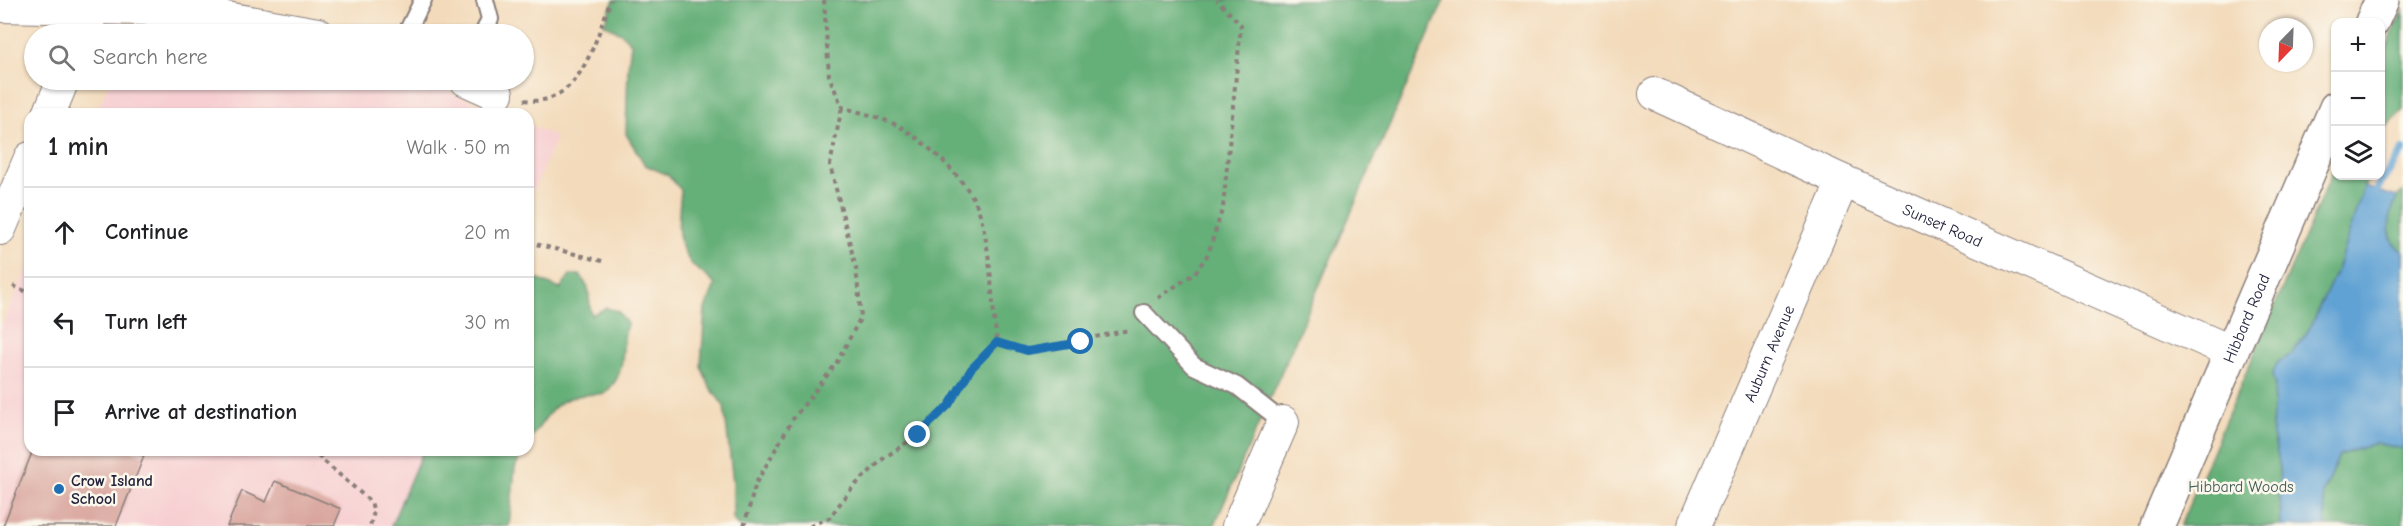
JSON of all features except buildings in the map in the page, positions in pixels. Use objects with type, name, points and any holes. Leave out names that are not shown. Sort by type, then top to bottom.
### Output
[{"type":"street","points":[[2374,18],[2382,0]]},
{"type":"street","points":[[0,6],[88,21],[198,13],[261,24]]},
{"type":"street","points":[[51,108],[59,90]]},
{"type":"street","points":[[488,90],[497,94]]},
{"type":"street","name":"Sunset Road","points":[[1655,94],[1843,181],[2232,351]]},
{"type":"street","name":"Hibbard Road","points":[[2157,526],[2331,120]]},
{"type":"street","points":[[0,229],[24,172]]},
{"type":"street","name":"Auburn Avenue","points":[[1694,526],[1843,181]]},
{"type":"street","points":[[1238,526],[1283,423]]},
{"type":"lane","points":[[411,24],[423,0]]},
{"type":"lane","points":[[485,0],[490,19],[488,24]]},
{"type":"lane","points":[[1144,313],[1194,366],[1237,386],[1283,423]]},
{"type":"path","points":[[497,94],[528,101],[558,96],[577,79],[611,0]]},
{"type":"path","points":[[744,526],[756,483],[793,419],[836,364],[861,317],[856,268],[830,165],[842,107],[829,76],[824,0]]},
{"type":"path","points":[[997,342],[1027,351],[1081,342],[1131,329],[1154,301],[1195,273],[1208,254],[1223,207],[1241,25],[1216,0]]},
{"type":"path","points":[[842,107],[902,127],[950,166],[978,207],[988,246],[989,290],[997,342]]},
{"type":"path","points":[[534,244],[606,262]]},
{"type":"path","points":[[13,286],[24,291]]},
{"type":"path","points":[[810,526],[829,518],[853,487],[884,458],[918,435],[949,405],[971,369],[997,342]]},
{"type":"path","points":[[318,456],[371,502],[374,512],[370,526]]},
{"type":"shaded area","points":[[106,90],[445,90],[489,108],[98,108]]},
{"type":"shaded area","points":[[534,127],[556,137],[534,190]]},
{"type":"shaded area","points":[[24,275],[24,456],[420,456],[391,526],[0,526],[0,330]]},
{"type":"green space","points":[[614,0],[1444,0],[1214,526],[738,526],[733,519],[733,482],[724,406],[710,387],[701,366],[705,309],[715,285],[696,269],[682,246],[678,228],[681,190],[668,175],[645,165],[626,134],[631,43],[621,33],[604,24]]},
{"type":"green space","points":[[2403,9],[2403,110],[2385,128],[2385,72],[2385,52]]},
{"type":"green space","name":"Hibbard Woods","points":[[2331,175],[2331,180],[2367,180],[2337,270],[2308,331],[2291,355],[2278,362],[2272,374],[2275,385],[2272,430],[2279,462],[2281,526],[2180,526]]},
{"type":"green space","points":[[2403,192],[2403,252],[2392,239],[2389,222],[2392,205]]},
{"type":"green space","points":[[570,275],[580,275],[588,288],[591,315],[606,308],[618,311],[627,324],[622,362],[617,378],[604,394],[576,396],[558,405],[534,434],[534,278],[560,289]]},
{"type":"green space","name":"Hibbard Woods","points":[[2376,443],[2403,449],[2403,526],[2326,526],[2323,493],[2339,455]]},
{"type":"green space","points":[[420,456],[520,456],[515,468],[509,526],[391,526]]},
{"type":"water","points":[[2364,187],[2397,197],[2389,226],[2392,240],[2403,252],[2403,449],[2376,443],[2339,455],[2323,493],[2326,526],[2281,526],[2279,462],[2272,430],[2275,385],[2272,374],[2278,362],[2291,355],[2308,331],[2337,270]]},
{"type":"waterway","points":[[2374,199],[2377,189],[2403,150]]},
{"type":"place","name":"Crow Island School","points":[[59,489]]},
{"type":"route","points":[[918,435],[949,405],[971,369],[997,342],[1027,351],[1081,342]]}]
